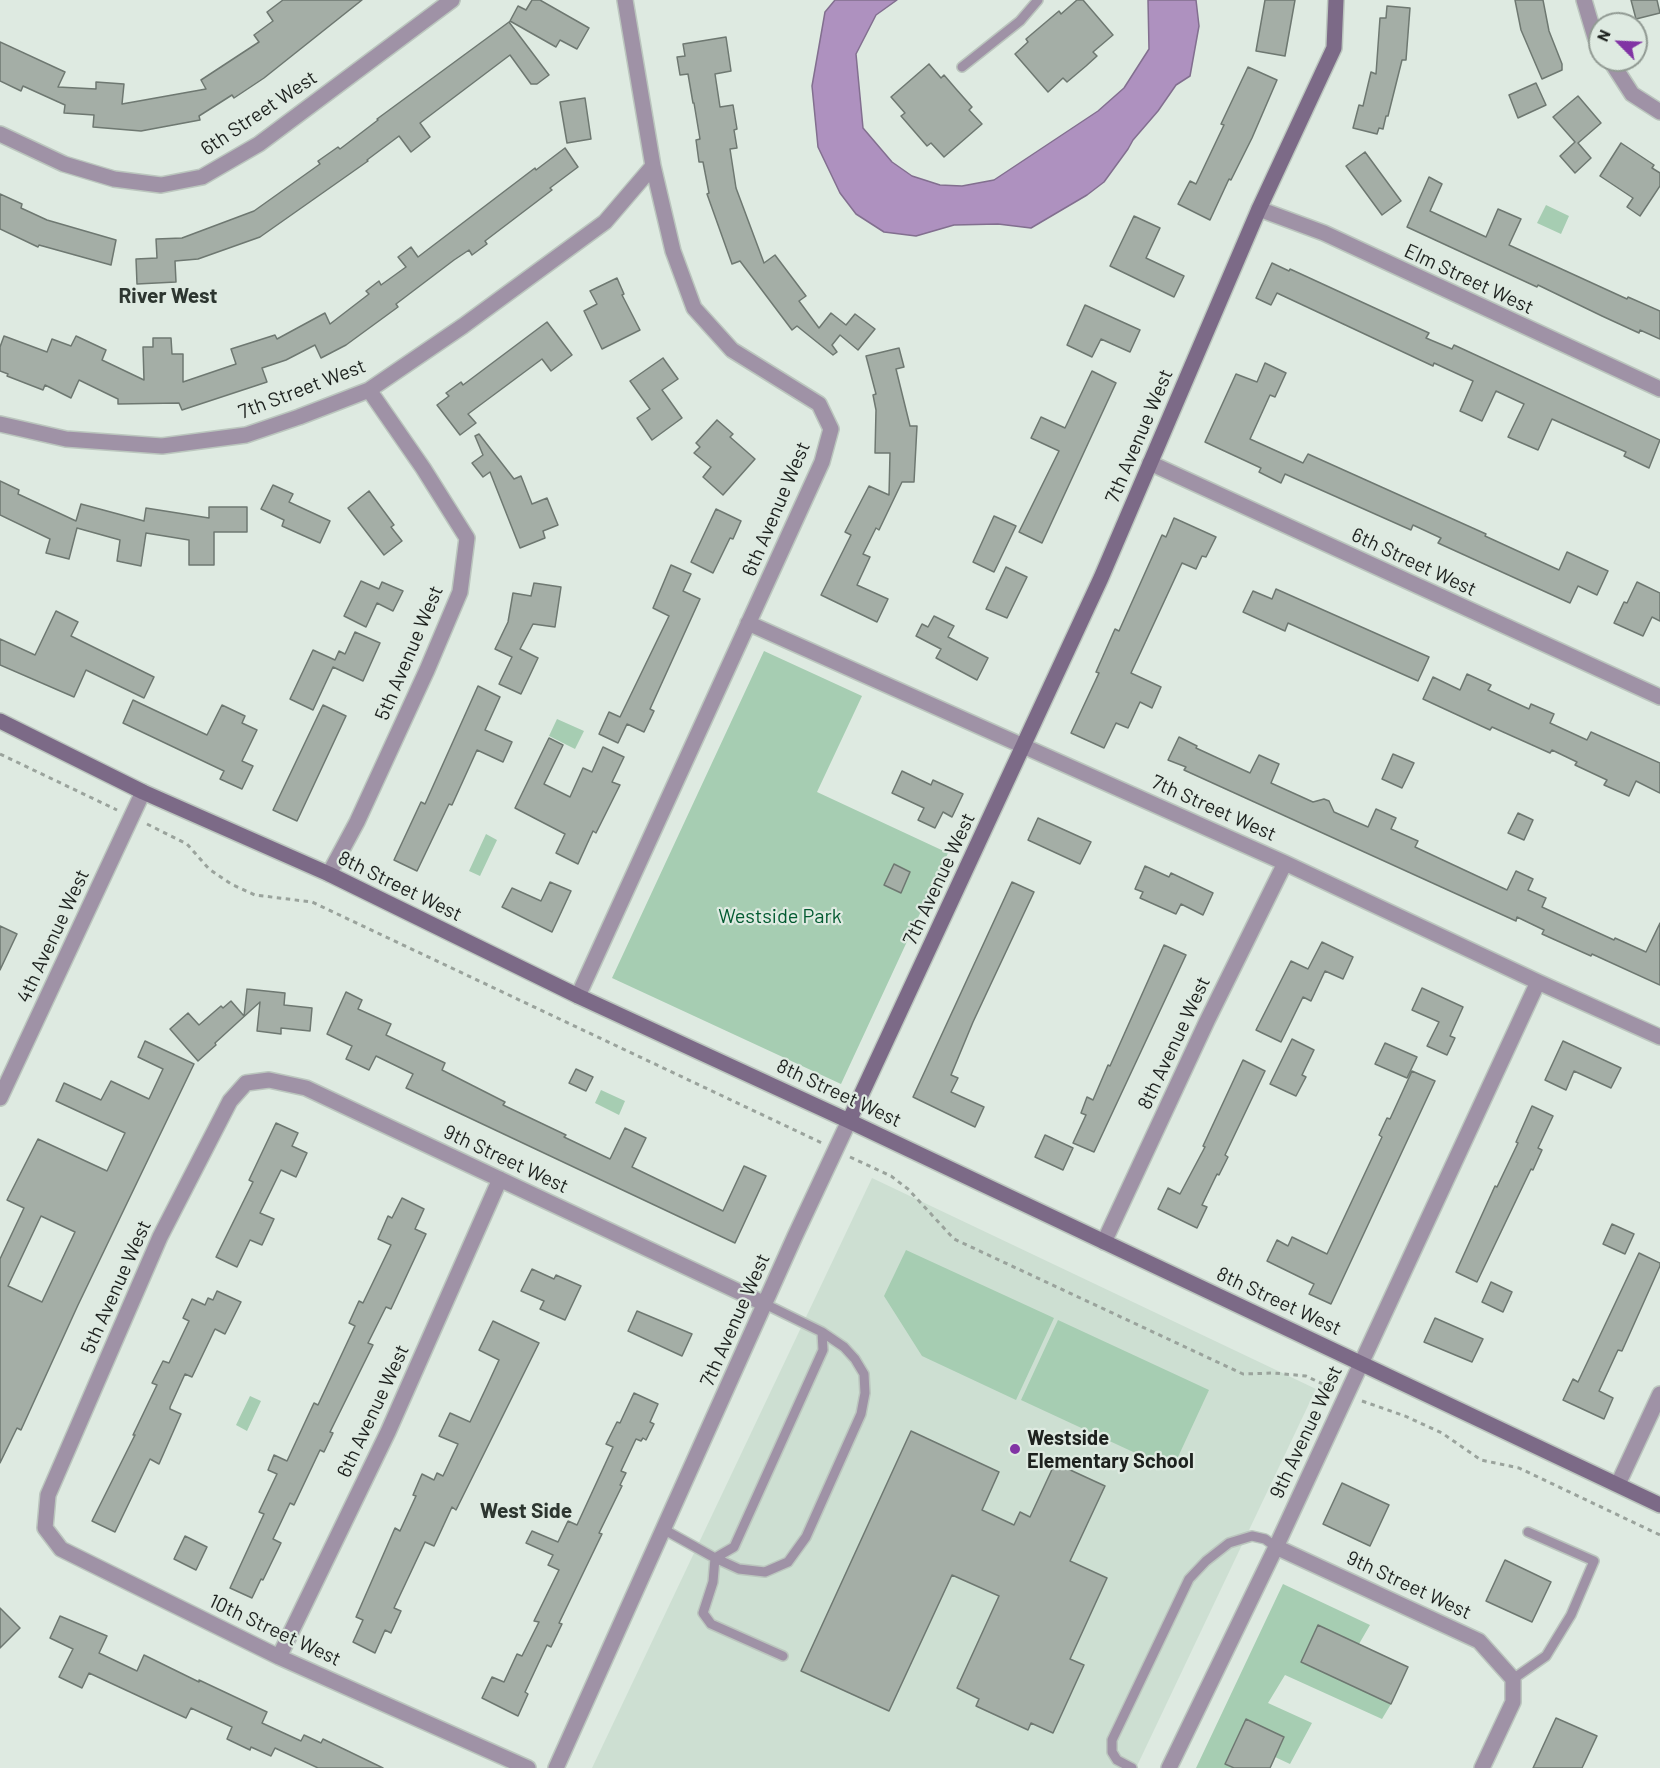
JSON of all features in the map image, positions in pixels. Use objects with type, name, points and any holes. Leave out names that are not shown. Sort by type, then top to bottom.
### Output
[{"type":"street","name":"6th Street West","points":[[0,134],[64,164],[114,179],[161,185],[202,177],[259,144],[452,0]]},
{"type":"street","name":"6th Avenue West","points":[[578,996],[822,462],[831,429],[819,405],[732,350],[694,308],[674,251],[653,166],[625,0]]},
{"type":"street","name":"7th Avenue West","points":[[556,1768],[765,1304],[1101,578],[1258,209],[1334,48],[1336,0]]},
{"type":"street","points":[[1618,72],[1632,94],[1660,112]]},
{"type":"street","name":"7th Street West","points":[[0,424],[66,439],[162,446],[246,435],[369,390],[463,326],[605,222],[653,166]]},
{"type":"street","name":"Elm Street West","points":[[1258,209],[1324,233],[1660,389]]},
{"type":"street","name":"5th Avenue West","points":[[328,874],[357,822],[460,592],[466,538],[423,468],[369,390]]},
{"type":"street","name":"6th Street West","points":[[1150,463],[1660,697]]},
{"type":"street","name":"7th Street West","points":[[748,623],[1285,863],[1660,1037]]},
{"type":"street","name":"8th Street West","points":[[0,721],[143,792],[328,874],[578,996],[849,1121],[1660,1504]]},
{"type":"street","name":"4th Avenue West","points":[[0,1098],[143,792]]},
{"type":"street","name":"8th Avenue West","points":[[1104,1242],[1207,1021],[1285,863]]},
{"type":"street","name":"9th Avenue West","points":[[1169,1768],[1276,1546],[1538,982]]},
{"type":"street","name":"9th Street West","points":[[230,1101],[246,1083],[269,1080],[306,1088],[765,1304]]},
{"type":"street","name":"5th Avenue West","points":[[48,1495],[160,1236],[230,1101]]},
{"type":"street","name":"6th Avenue West","points":[[279,1657],[388,1432],[500,1179]]},
{"type":"street","points":[[1618,1485],[1660,1395]]},
{"type":"street","name":"10th Street West","points":[[48,1495],[45,1528],[61,1549],[279,1657],[528,1768]]},
{"type":"street","name":"9th Street West","points":[[1276,1546],[1479,1641],[1513,1678]]},
{"type":"street","points":[[1482,1768],[1513,1702],[1513,1678]]},
{"type":"lane","points":[[962,67],[1020,21],[1038,0]]},
{"type":"lane","points":[[663,1529],[739,1569],[765,1572],[788,1562],[806,1537],[861,1414],[865,1392],[864,1374],[844,1347],[822,1332],[765,1304]]},
{"type":"lane","points":[[715,1558],[734,1546],[743,1528],[823,1350],[822,1332]]},
{"type":"lane","points":[[1513,1678],[1546,1656],[1571,1616],[1594,1561],[1528,1532]]},
{"type":"lane","points":[[1132,1768],[1117,1760],[1112,1752],[1112,1740],[1189,1579],[1206,1561],[1229,1543],[1252,1536],[1265,1539],[1276,1546]]},
{"type":"lane","points":[[715,1558],[713,1582],[703,1613],[711,1624],[783,1656]]},
{"type":"shaded area","points":[[835,0],[897,0],[876,15],[856,54],[863,128],[892,162],[912,176],[940,185],[962,186],[994,180],[1098,111],[1124,88],[1149,49],[1148,0],[1196,0],[1199,26],[1190,76],[1176,85],[1104,182],[1087,195],[1031,228],[998,224],[954,225],[916,236],[884,232],[856,214],[840,193],[818,147],[812,86],[825,12]]},
{"type":"shaded area","name":"Westside Elementary School","points":[[872,1178],[1316,1389],[1136,1768],[592,1768]]},
{"type":"green space","points":[[1546,205],[1569,216],[1561,234],[1537,223]]},
{"type":"green space","name":"Westside Park","points":[[764,651],[862,696],[817,792],[948,853],[841,1084],[612,978]]},
{"type":"green space","points":[[557,719],[584,731],[575,749],[549,736]]},
{"type":"green space","points":[[486,834],[497,840],[480,876],[469,871]]},
{"type":"green space","points":[[601,1090],[625,1101],[619,1115],[595,1103]]},
{"type":"green space","points":[[906,1250],[1054,1318],[1016,1400],[922,1356],[884,1296]]},
{"type":"green space","points":[[1058,1320],[1209,1390],[1172,1470],[1021,1400]]},
{"type":"green space","points":[[250,1396],[261,1401],[247,1431],[236,1425]]},
{"type":"green space","points":[[1283,1584],[1370,1625],[1359,1644],[1318,1625],[1302,1662],[1391,1704],[1382,1719],[1285,1675],[1268,1703],[1312,1723],[1290,1764],[1275,1757],[1284,1737],[1246,1719],[1225,1763],[1234,1768],[1196,1768]]},
{"type":"building","points":[[283,0],[362,0],[264,78],[234,98],[232,95],[199,116],[200,120],[141,131],[93,127],[94,115],[64,113],[65,105],[23,86],[21,91],[0,81],[0,42],[65,72],[58,87],[96,89],[96,82],[124,84],[122,104],[206,89],[201,80],[259,42],[254,35],[273,21],[267,12]]},
{"type":"building","points":[[532,0],[540,0],[589,28],[577,49],[560,40],[556,47],[510,21],[518,6],[526,10]]},
{"type":"building","points":[[1077,0],[1083,0],[1113,35],[1093,52],[1097,56],[1086,66],[1067,82],[1063,78],[1048,92],[1015,54],[1028,42],[1026,39],[1059,11],[1061,14]]},
{"type":"building","points":[[1265,0],[1295,0],[1285,56],[1256,51]]},
{"type":"building","points":[[1515,0],[1543,0],[1549,31],[1562,64],[1562,70],[1542,79],[1521,30]]},
{"type":"building","points":[[1631,0],[1657,0],[1660,13],[1648,16],[1648,12],[1634,12]]},
{"type":"building","points":[[1387,6],[1410,8],[1406,60],[1402,60],[1383,129],[1379,128],[1377,134],[1353,128],[1359,105],[1363,106],[1371,72],[1376,74],[1380,18],[1386,18]]},
{"type":"building","points":[[509,22],[549,75],[537,84],[531,84],[510,55],[420,123],[430,137],[411,152],[399,136],[368,161],[260,237],[198,259],[175,261],[176,282],[137,284],[136,259],[157,258],[156,239],[182,238],[254,211],[320,164],[318,161],[338,147],[340,149]]},
{"type":"building","points":[[726,37],[731,71],[715,74],[720,107],[733,105],[737,148],[730,149],[736,188],[764,263],[775,255],[806,296],[799,301],[819,328],[831,313],[846,325],[855,314],[875,329],[858,350],[840,335],[832,345],[837,352],[833,355],[797,326],[792,330],[740,261],[732,264],[707,194],[709,193],[703,162],[699,162],[696,140],[700,139],[688,74],[680,75],[677,57],[685,56],[683,44]]},
{"type":"building","points":[[929,64],[941,78],[944,75],[972,107],[969,110],[982,124],[944,157],[931,143],[927,146],[901,116],[905,113],[891,97]]},
{"type":"building","points":[[1248,67],[1277,80],[1252,138],[1210,220],[1178,204],[1190,181],[1196,184]]},
{"type":"building","points":[[1536,83],[1546,105],[1518,118],[1509,95]]},
{"type":"building","points":[[1578,96],[1601,123],[1578,143],[1591,158],[1575,173],[1560,156],[1575,142],[1553,117]]},
{"type":"building","points":[[585,98],[591,139],[567,143],[560,102]]},
{"type":"building","points":[[1621,143],[1654,165],[1652,168],[1660,173],[1660,186],[1640,216],[1627,207],[1633,198],[1600,176]]},
{"type":"building","points":[[565,148],[578,167],[550,188],[552,190],[485,241],[487,244],[472,255],[469,250],[454,260],[396,304],[398,307],[346,345],[321,358],[315,345],[286,360],[262,368],[267,382],[182,410],[179,403],[118,404],[118,399],[79,380],[71,398],[45,385],[43,390],[0,371],[0,347],[4,336],[47,352],[52,339],[71,346],[76,336],[106,350],[102,360],[144,380],[143,347],[153,347],[153,338],[171,338],[172,354],[183,354],[183,382],[236,364],[231,349],[275,335],[277,339],[325,313],[330,324],[369,294],[366,291],[379,281],[381,285],[406,267],[398,257],[411,247],[418,257],[535,168],[536,170]]},
{"type":"building","points":[[1365,152],[1401,201],[1382,215],[1346,166]]},
{"type":"building","points":[[1429,177],[1442,184],[1430,211],[1486,237],[1498,209],[1521,219],[1509,245],[1627,299],[1628,297],[1660,311],[1660,339],[1640,330],[1639,333],[1407,227]]},
{"type":"building","points":[[0,194],[22,204],[21,208],[47,220],[116,240],[111,265],[39,245],[38,247],[0,229]]},
{"type":"building","points":[[1134,216],[1160,228],[1146,258],[1184,276],[1174,297],[1110,266]]},
{"type":"building","points":[[1272,263],[1289,271],[1290,269],[1429,333],[1426,338],[1452,349],[1454,345],[1660,440],[1649,468],[1624,456],[1626,452],[1552,419],[1538,450],[1508,437],[1524,404],[1496,391],[1482,421],[1460,411],[1473,381],[1434,363],[1433,366],[1277,293],[1271,305],[1256,298]]},
{"type":"building","points":[[617,278],[624,294],[622,295],[640,330],[602,349],[584,311],[597,304],[590,291]]},
{"type":"building","points":[[1085,305],[1140,330],[1130,352],[1101,339],[1092,357],[1067,345]]},
{"type":"building","points":[[547,322],[572,355],[551,371],[542,359],[468,414],[476,423],[460,435],[437,405],[449,396],[446,393],[461,382],[463,385]]},
{"type":"building","points":[[899,348],[904,367],[896,369],[910,426],[917,426],[914,482],[902,482],[879,530],[876,528],[863,554],[870,557],[857,585],[888,599],[877,622],[821,595],[851,535],[845,532],[869,486],[889,495],[890,453],[875,453],[876,410],[873,395],[876,394],[866,356]]},
{"type":"building","points":[[663,358],[678,379],[662,390],[682,418],[652,440],[637,418],[650,409],[630,381]]},
{"type":"building","points":[[1265,363],[1286,373],[1275,397],[1270,395],[1250,439],[1303,463],[1308,454],[1486,534],[1485,536],[1559,570],[1567,552],[1608,571],[1597,595],[1578,586],[1570,603],[1438,543],[1441,538],[1413,525],[1411,530],[1285,474],[1281,483],[1259,472],[1261,468],[1205,442],[1236,374],[1257,382]]},
{"type":"building","points":[[1092,371],[1116,383],[1042,543],[1019,532],[1059,451],[1031,438],[1041,417],[1065,428]]},
{"type":"building","points":[[717,420],[733,434],[730,437],[755,459],[723,495],[703,477],[711,467],[694,453],[700,447],[696,443]]},
{"type":"building","points":[[479,434],[514,479],[521,476],[532,504],[547,498],[558,525],[543,531],[545,538],[520,548],[490,472],[483,477],[472,463],[483,455],[475,436]]},
{"type":"building","points":[[0,481],[19,490],[18,494],[76,521],[81,504],[144,521],[146,508],[209,518],[209,507],[247,507],[247,532],[214,532],[214,565],[189,565],[189,540],[146,533],[141,566],[117,561],[120,540],[77,528],[69,559],[46,553],[50,539],[0,515]]},
{"type":"building","points":[[273,485],[293,494],[289,502],[330,521],[320,543],[282,526],[284,520],[261,509]]},
{"type":"building","points":[[369,491],[394,525],[391,527],[402,541],[384,555],[348,508]]},
{"type":"building","points":[[716,509],[741,521],[713,573],[691,562]]},
{"type":"building","points":[[994,516],[1016,526],[994,572],[973,562]]},
{"type":"building","points":[[1174,518],[1216,537],[1206,557],[1202,556],[1196,569],[1182,563],[1131,673],[1161,687],[1152,708],[1140,702],[1128,728],[1116,723],[1104,748],[1071,733],[1099,673],[1096,672],[1115,629],[1119,631],[1162,535],[1166,537]]},
{"type":"building","points":[[671,565],[691,574],[683,591],[700,599],[650,709],[654,711],[644,732],[627,724],[618,743],[599,734],[609,712],[620,717],[669,616],[653,608]]},
{"type":"building","points":[[1006,567],[1027,577],[1007,618],[986,609]]},
{"type":"building","points":[[361,581],[379,589],[382,582],[403,591],[393,611],[377,603],[366,627],[344,616]]},
{"type":"building","points":[[1637,582],[1660,593],[1660,621],[1652,617],[1643,636],[1614,623]]},
{"type":"building","points":[[534,583],[561,587],[555,627],[533,624],[520,649],[538,658],[521,694],[499,684],[512,657],[495,649],[508,622],[513,593],[531,596]]},
{"type":"building","points":[[1276,589],[1429,657],[1418,681],[1288,623],[1285,631],[1243,612],[1253,591],[1272,599]]},
{"type":"building","points":[[56,611],[78,622],[71,636],[154,677],[144,698],[86,670],[74,697],[0,665],[0,639],[35,655]]},
{"type":"building","points":[[934,616],[954,626],[948,637],[988,658],[977,680],[936,658],[941,649],[916,636],[922,624],[928,627]]},
{"type":"building","points":[[355,632],[380,643],[363,681],[333,667],[313,710],[290,699],[313,650],[335,660],[339,651],[345,654]]},
{"type":"building","points":[[1467,674],[1491,685],[1488,690],[1529,709],[1531,704],[1554,714],[1550,723],[1587,740],[1591,732],[1660,763],[1660,793],[1636,781],[1629,796],[1604,785],[1607,780],[1575,765],[1577,762],[1552,750],[1550,753],[1492,727],[1490,730],[1423,699],[1433,677],[1460,690]]},
{"type":"building","points":[[478,686],[500,697],[485,730],[512,742],[503,762],[477,750],[452,805],[449,804],[417,871],[394,860],[421,802],[425,804]]},
{"type":"building","points":[[133,700],[207,735],[222,705],[245,716],[242,723],[257,730],[242,761],[253,766],[242,789],[220,779],[224,771],[123,723]]},
{"type":"building","points":[[323,705],[346,716],[297,821],[273,810]]},
{"type":"building","points":[[1179,737],[1197,746],[1196,748],[1250,773],[1259,755],[1279,764],[1271,783],[1313,802],[1324,799],[1329,801],[1334,812],[1368,827],[1376,809],[1396,818],[1391,829],[1418,841],[1415,847],[1507,890],[1516,871],[1533,879],[1528,890],[1546,898],[1542,907],[1614,940],[1615,938],[1646,952],[1660,923],[1660,985],[1542,934],[1544,930],[1517,917],[1516,921],[1184,770],[1186,767],[1168,760]]},
{"type":"building","points":[[549,738],[563,745],[544,784],[570,797],[583,768],[592,772],[603,747],[624,757],[612,782],[620,785],[596,833],[593,831],[578,864],[556,853],[565,834],[515,808]]},
{"type":"building","points":[[1393,754],[1414,763],[1402,788],[1382,779]]},
{"type":"building","points":[[902,771],[931,785],[933,780],[963,794],[952,817],[943,812],[935,828],[918,820],[924,808],[892,793]]},
{"type":"building","points":[[1518,813],[1533,820],[1524,840],[1508,833]]},
{"type":"building","points":[[1038,818],[1091,842],[1080,864],[1028,840]]},
{"type":"building","points":[[894,864],[910,872],[901,893],[884,885]]},
{"type":"building","points":[[1145,866],[1169,877],[1171,873],[1213,893],[1203,915],[1181,904],[1176,914],[1140,898],[1143,892],[1135,889]]},
{"type":"building","points":[[550,882],[571,891],[552,932],[502,907],[512,888],[541,901]]},
{"type":"building","points":[[1012,882],[1034,892],[973,1022],[951,1075],[958,1078],[951,1092],[984,1107],[975,1127],[913,1097]]},
{"type":"building","points":[[0,926],[17,934],[0,970]]},
{"type":"building","points":[[1322,942],[1353,957],[1343,979],[1325,971],[1311,1001],[1303,997],[1281,1042],[1256,1030],[1291,961],[1308,969]]},
{"type":"building","points":[[1164,945],[1186,955],[1094,1152],[1073,1143],[1086,1115],[1081,1113],[1087,1097],[1093,1100],[1108,1065],[1110,1066]]},
{"type":"building","points":[[1422,988],[1463,1007],[1450,1036],[1455,1038],[1447,1055],[1427,1046],[1439,1022],[1412,1010]]},
{"type":"building","points":[[247,989],[285,993],[284,1005],[312,1008],[310,1031],[281,1028],[281,1034],[257,1031],[260,1002],[198,1061],[170,1029],[188,1013],[199,1025],[221,1006],[223,1008],[231,1001],[244,1016]]},
{"type":"building","points":[[346,992],[362,1000],[358,1009],[391,1024],[386,1035],[445,1063],[442,1070],[505,1102],[503,1105],[566,1135],[564,1137],[610,1159],[625,1128],[646,1138],[632,1167],[723,1211],[744,1166],[766,1176],[735,1243],[406,1088],[413,1074],[376,1056],[369,1070],[346,1059],[352,1046],[327,1034]]},
{"type":"building","points":[[1292,1039],[1314,1050],[1302,1075],[1306,1077],[1296,1096],[1270,1084]]},
{"type":"building","points":[[145,1041],[194,1064],[78,1305],[21,1430],[17,1428],[0,1463],[0,1259],[24,1208],[7,1200],[38,1139],[107,1171],[125,1133],[56,1101],[64,1083],[101,1100],[111,1081],[149,1099],[163,1069],[138,1057]],"holes":[[[41,1216],[75,1232],[42,1302],[8,1286]]]},
{"type":"building","points":[[1563,1041],[1621,1068],[1611,1088],[1574,1071],[1566,1090],[1545,1080]]},
{"type":"building","points":[[1385,1043],[1417,1057],[1407,1078],[1375,1064]]},
{"type":"building","points":[[1243,1060],[1265,1071],[1225,1155],[1228,1157],[1202,1205],[1207,1207],[1197,1228],[1158,1209],[1168,1188],[1180,1194],[1205,1147],[1203,1146]]},
{"type":"building","points":[[576,1069],[593,1077],[586,1091],[569,1083]]},
{"type":"building","points":[[1412,1071],[1435,1081],[1331,1304],[1309,1294],[1314,1284],[1267,1261],[1277,1240],[1288,1246],[1292,1237],[1327,1254],[1382,1137],[1379,1135],[1387,1118],[1390,1119]]},
{"type":"building","points":[[1532,1106],[1553,1116],[1538,1148],[1542,1150],[1533,1170],[1531,1169],[1477,1282],[1456,1272],[1495,1186],[1497,1187],[1518,1143],[1516,1142]]},
{"type":"building","points":[[276,1123],[298,1133],[292,1146],[307,1153],[296,1177],[281,1170],[260,1213],[274,1219],[262,1245],[250,1240],[237,1267],[216,1257],[253,1182],[249,1180]]},
{"type":"building","points":[[1045,1135],[1073,1148],[1063,1170],[1035,1157]]},
{"type":"building","points":[[402,1198],[424,1209],[415,1229],[426,1234],[391,1309],[386,1307],[368,1343],[373,1345],[330,1432],[333,1433],[324,1452],[320,1450],[294,1505],[290,1503],[273,1539],[281,1543],[252,1598],[230,1588],[264,1514],[259,1512],[277,1474],[268,1470],[274,1455],[287,1461],[314,1403],[318,1405],[355,1326],[349,1323],[359,1301],[363,1303],[391,1245],[378,1239],[388,1216],[392,1218]]},
{"type":"building","points":[[1612,1224],[1634,1234],[1625,1254],[1603,1244]]},
{"type":"building","points":[[1639,1253],[1660,1263],[1660,1266],[1622,1351],[1618,1350],[1599,1391],[1613,1398],[1604,1419],[1563,1400],[1573,1379],[1578,1382]]},
{"type":"building","points":[[532,1269],[554,1279],[556,1275],[581,1286],[565,1320],[540,1309],[544,1301],[521,1291]]},
{"type":"building","points":[[1491,1282],[1512,1292],[1503,1312],[1482,1302]]},
{"type":"building","points":[[217,1291],[241,1302],[225,1334],[215,1329],[192,1377],[185,1374],[170,1407],[181,1414],[159,1464],[150,1459],[115,1532],[92,1521],[157,1385],[152,1383],[163,1361],[169,1363],[189,1321],[183,1318],[192,1299],[205,1305],[208,1298],[213,1300]]},
{"type":"building","points":[[637,1311],[692,1334],[682,1356],[628,1331]]},
{"type":"building","points":[[1435,1318],[1483,1339],[1472,1362],[1424,1342]]},
{"type":"building","points":[[493,1321],[539,1343],[456,1510],[452,1507],[434,1546],[425,1542],[394,1608],[401,1611],[391,1633],[385,1630],[375,1653],[353,1642],[363,1620],[356,1617],[395,1528],[400,1531],[416,1496],[413,1495],[422,1474],[434,1480],[437,1473],[443,1476],[458,1444],[439,1436],[450,1413],[470,1422],[488,1384],[499,1360],[479,1350]]},
{"type":"building","points":[[634,1393],[658,1404],[650,1422],[654,1424],[646,1440],[636,1439],[621,1471],[626,1473],[599,1533],[602,1534],[559,1623],[562,1624],[551,1647],[547,1645],[525,1692],[528,1694],[518,1716],[482,1698],[492,1677],[504,1682],[517,1654],[522,1656],[539,1622],[534,1621],[559,1570],[548,1565],[553,1555],[526,1543],[532,1531],[558,1542],[568,1521],[577,1525],[613,1447],[606,1444],[617,1422],[620,1423]]},
{"type":"building","points":[[911,1431],[999,1472],[982,1510],[1014,1525],[1020,1512],[1030,1517],[1055,1463],[1105,1486],[1070,1561],[1107,1578],[1070,1659],[1084,1665],[1053,1733],[1031,1723],[1028,1730],[976,1706],[979,1699],[957,1688],[999,1596],[952,1575],[889,1711],[801,1671]]},
{"type":"building","points":[[1342,1483],[1389,1505],[1370,1546],[1323,1524]]},
{"type":"building","points":[[185,1536],[207,1547],[196,1570],[174,1559]]},
{"type":"building","points":[[1505,1560],[1551,1582],[1532,1622],[1486,1601]]},
{"type":"building","points":[[0,1608],[20,1628],[0,1648]]},
{"type":"building","points":[[60,1616],[107,1636],[99,1653],[137,1671],[144,1655],[267,1712],[262,1723],[301,1741],[304,1735],[321,1743],[323,1739],[383,1768],[318,1768],[275,1748],[271,1756],[251,1747],[250,1750],[227,1739],[232,1727],[191,1708],[186,1718],[89,1673],[82,1688],[59,1677],[73,1649],[50,1638]]},
{"type":"building","points":[[1318,1625],[1408,1667],[1391,1704],[1301,1662]]},
{"type":"building","points":[[1556,1718],[1597,1736],[1582,1768],[1533,1768]]},
{"type":"building","points":[[1246,1719],[1284,1737],[1270,1768],[1234,1768],[1225,1764]]},
{"type":"place","name":"Westside Elementary School","points":[[1015,1449]]},
{"type":"district","name":"River West","points":[[168,296]]},
{"type":"district","name":"West Side","points":[[526,1511]]}]
